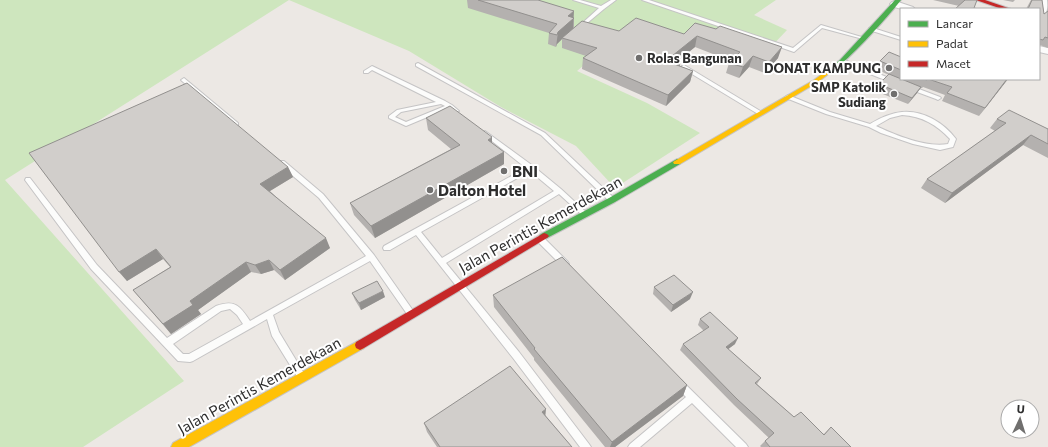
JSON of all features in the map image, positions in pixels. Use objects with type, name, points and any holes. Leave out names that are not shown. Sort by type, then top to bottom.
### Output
[{"type":"main road","points":[[979,0],[1005,8]]},
{"type":"main road","name":"Jalan Perintis Kemerdekaan","points":[[177,447],[302,376],[362,344],[460,284],[584,213],[612,200],[816,81],[842,61],[896,2]]},
{"type":"street","points":[[1040,15],[1043,6],[1042,0]]},
{"type":"street","points":[[896,2],[908,8]]},
{"type":"lane","points":[[575,0],[602,8]]},
{"type":"lane","points":[[576,32],[602,8],[614,0]]},
{"type":"lane","points":[[644,0],[794,50],[821,26],[864,38]]},
{"type":"lane","points":[[872,29],[900,40]]},
{"type":"lane","points":[[842,61],[899,83]]},
{"type":"lane","points":[[418,65],[543,134],[612,200]]},
{"type":"lane","points":[[684,66],[760,113]]},
{"type":"lane","points":[[366,72],[372,68],[443,102],[462,116]]},
{"type":"lane","points":[[184,80],[244,130]]},
{"type":"lane","points":[[906,86],[938,98]]},
{"type":"lane","points":[[788,97],[828,113],[871,126],[883,132],[915,143],[940,148],[951,146],[952,139],[945,129],[922,116],[910,113],[894,115],[871,126]]},
{"type":"lane","points":[[443,102],[399,111],[391,118],[406,124],[450,106]]},
{"type":"lane","points":[[481,130],[531,168],[584,213]]},
{"type":"lane","points":[[279,160],[321,196],[371,257],[411,314]]},
{"type":"lane","points":[[387,248],[531,168]]},
{"type":"lane","points":[[28,180],[94,267],[181,358],[190,358],[371,257]]},
{"type":"lane","points":[[442,262],[559,191]]},
{"type":"lane","points":[[417,232],[460,284],[586,447]]},
{"type":"lane","points":[[540,238],[573,272]]},
{"type":"lane","points":[[166,343],[219,308],[225,306],[237,309],[248,325]]},
{"type":"lane","points":[[269,314],[275,333],[302,376]]},
{"type":"lane","points":[[670,375],[743,447]]},
{"type":"lane","points":[[633,447],[692,397]]},
{"type":"green space","points":[[0,0],[289,0],[5,180],[184,381],[83,447],[0,447]]},
{"type":"green space","points":[[289,0],[776,0],[754,15],[787,30],[769,49],[680,41],[634,23],[577,71],[647,103],[700,133],[615,188],[576,146],[501,107],[409,51]]},
{"type":"building","points":[[478,0],[538,0],[574,11],[568,16],[574,18],[558,32],[557,35],[549,33],[557,24]]},
{"type":"building","points":[[965,0],[977,0],[974,8],[956,8]]},
{"type":"building","points":[[1032,0],[1042,0],[1044,14],[1048,11],[1048,38],[1045,37],[1043,40],[1040,39],[1040,8],[1028,8]]},
{"type":"building","points":[[636,18],[684,34],[695,23],[716,29],[720,26],[782,47],[769,62],[753,56],[743,67],[729,63],[740,52],[697,36],[672,56],[681,59],[674,64],[693,71],[668,95],[583,58],[597,48],[562,38],[582,21],[619,31]]},
{"type":"building","points":[[889,52],[900,57],[900,70],[880,61]]},
{"type":"building","points":[[889,74],[900,78],[900,80],[921,87],[912,98],[879,84]]},
{"type":"building","points":[[931,80],[1006,80],[985,108],[947,93],[952,87]]},
{"type":"building","points":[[187,83],[288,167],[260,184],[326,238],[280,270],[269,260],[255,265],[246,262],[190,301],[193,305],[163,324],[133,290],[171,267],[156,249],[119,272],[29,153]]},
{"type":"building","points":[[450,106],[492,137],[488,140],[504,152],[371,226],[350,203],[460,145],[426,118]]},
{"type":"building","points":[[1009,110],[1048,129],[1048,144],[1031,135],[952,193],[927,179],[1006,123],[997,119]]},
{"type":"building","points":[[562,257],[687,385],[612,442],[534,349],[535,348],[493,295]]},
{"type":"building","points":[[674,275],[693,292],[673,305],[654,287]]},
{"type":"building","points":[[377,281],[383,291],[359,303],[352,293]]},
{"type":"building","points":[[710,312],[738,338],[726,347],[761,378],[755,383],[794,417],[801,412],[824,435],[831,427],[851,447],[770,447],[765,441],[774,433],[737,399],[683,344],[709,327],[700,319]]},
{"type":"building","points":[[510,366],[546,409],[542,412],[572,447],[440,447],[424,423]]},
{"type":"traffic: fast","points":[[829,71],[842,61],[898,0]]},
{"type":"traffic: fast","points":[[544,236],[612,200],[677,162]]},
{"type":"traffic: slow","points":[[677,162],[816,81],[829,71]]},
{"type":"traffic: slow","points":[[177,447],[360,345]]},
{"type":"traffic: jam","points":[[979,0],[1005,8]]},
{"type":"traffic: jam","points":[[360,345],[544,236]]},
{"type":"place","name":"Rolas Bangunan","points":[[639,58]]},
{"type":"place","name":"DONAT KAMPUNG","points":[[889,68]]},
{"type":"place","name":"SMP Katolik Sudiang","points":[[894,94]]},
{"type":"place","name":"BNI","points":[[504,171]]},
{"type":"place","name":"Dalton Hotel","points":[[430,190]]}]
